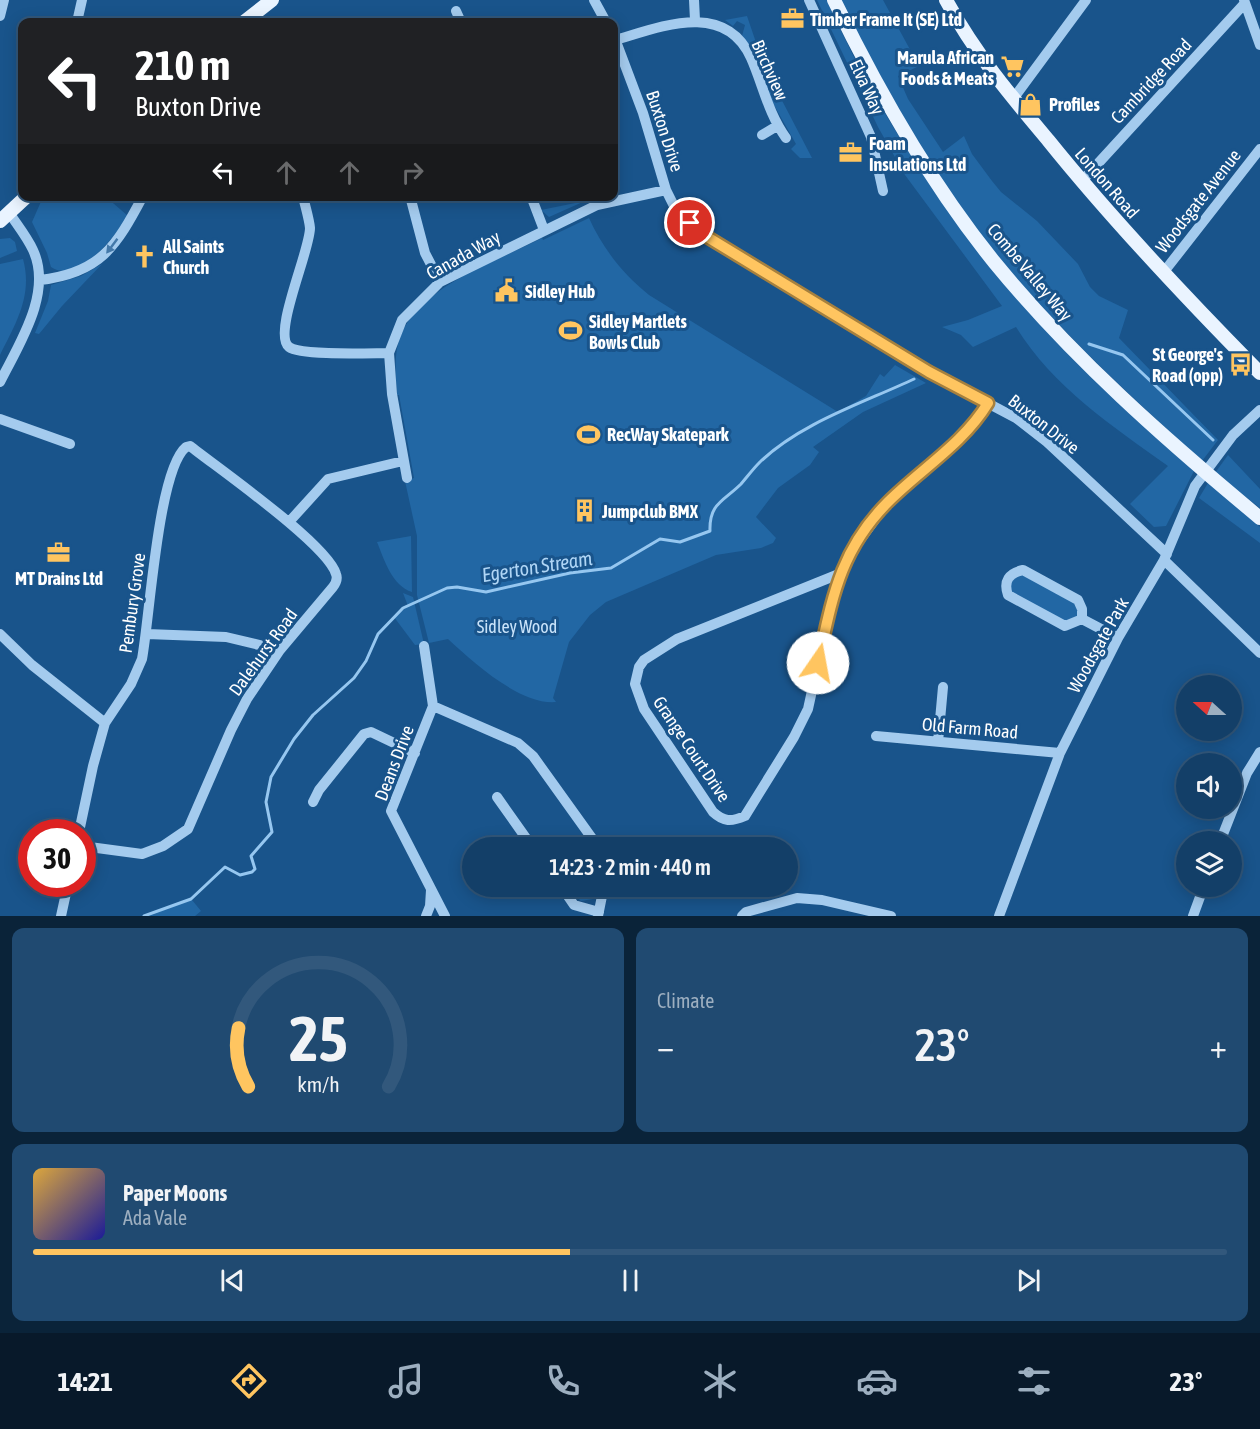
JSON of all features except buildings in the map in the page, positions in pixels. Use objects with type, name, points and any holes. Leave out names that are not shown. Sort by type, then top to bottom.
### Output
[{"type":"main road","points":[[249,18],[272,0]]},
{"type":"main road","name":"Combe Valley Way","points":[[834,0],[893,115],[941,190],[995,263],[1069,346],[1147,420],[1260,518]]},
{"type":"main road","name":"London Road","points":[[946,0],[979,56],[1081,182],[1163,273],[1260,373]]},
{"type":"main road","points":[[5,218],[22,201]]},
{"type":"street","points":[[0,16],[4,0]]},
{"type":"street","points":[[78,18],[82,0]]},
{"type":"street","points":[[594,0],[604,18]]},
{"type":"street","points":[[618,37],[695,20],[694,0]]},
{"type":"street","name":"Elva Way","points":[[809,0],[871,136],[884,191]]},
{"type":"street","points":[[1013,99],[1086,0]]},
{"type":"street","points":[[1244,2],[1255,17],[1260,45]]},
{"type":"street","name":"Cambridge Road","points":[[1081,182],[1244,2]]},
{"type":"street","points":[[456,11],[459,18]]},
{"type":"street","name":"Birchview","points":[[695,20],[731,32],[743,44],[777,126],[786,138]]},
{"type":"street","name":"Buxton Drive","points":[[618,46],[643,113],[666,190],[676,210],[704,235],[929,372],[1016,418],[1047,442],[1166,557],[1260,654]]},
{"type":"street","name":"Birchview","points":[[762,135],[777,126]]},
{"type":"street","name":"Woodsgate Avenue","points":[[1163,273],[1260,149]]},
{"type":"street","name":"Canada Way","points":[[618,200],[666,190]]},
{"type":"street","points":[[40,279],[61,278],[91,266],[101,259],[130,221],[140,201]]},
{"type":"street","points":[[304,201],[310,228],[308,245],[287,317],[283,337],[287,346],[296,350],[314,352],[389,353]]},
{"type":"street","points":[[411,201],[425,253],[440,282]]},
{"type":"street","points":[[533,201],[544,230]]},
{"type":"street","name":"Canada Way","points":[[407,478],[392,394],[389,353],[402,320],[440,282],[597,205],[615,201]]},
{"type":"street","points":[[0,382],[22,338],[38,294],[40,279],[33,250],[5,218]]},
{"type":"street","name":"Grange Court Drive","points":[[839,574],[677,639],[652,654],[639,667],[637,693],[644,710],[713,812],[721,819],[736,820],[745,816],[799,728],[808,709],[839,574],[872,522],[887,503],[966,433],[988,403]]},
{"type":"street","name":"Woodsgate Park","points":[[999,916],[1060,753],[1118,638],[1166,557],[1191,494],[1233,435],[1260,410]]},
{"type":"street","points":[[0,419],[70,444]]},
{"type":"street","name":"Dalehurst Road","points":[[96,848],[142,854],[154,851],[181,836],[193,821],[231,730],[280,650],[333,587],[337,578],[319,552],[289,522],[190,446]]},
{"type":"street","name":"Pembury Grove","points":[[82,819],[105,723],[131,684],[142,659],[166,492],[178,455],[190,446]]},
{"type":"street","points":[[289,522],[328,479],[403,461]]},
{"type":"street","points":[[1023,570],[1078,600],[1082,609],[1082,619],[1065,626],[1008,595],[1005,588],[1007,579],[1013,572],[1023,570]]},
{"type":"street","points":[[1082,619],[1118,638]]},
{"type":"street","points":[[0,634],[32,665],[105,723]]},
{"type":"street","points":[[147,634],[226,637],[280,650]]},
{"type":"street","points":[[424,646],[433,706],[518,743],[532,756],[590,837]]},
{"type":"street","points":[[938,742],[943,688]]},
{"type":"street","name":"Deans Drive","points":[[433,706],[391,811],[445,916]]},
{"type":"street","points":[[312,802],[318,790],[364,734],[371,732],[414,753]]},
{"type":"street","name":"Old Farm Road","points":[[876,736],[1060,753]]},
{"type":"street","points":[[1224,831],[1247,773],[1260,752]]},
{"type":"street","points":[[496,796],[525,837]]},
{"type":"street","points":[[426,916],[432,889]]},
{"type":"street","points":[[61,916],[65,897]]},
{"type":"street","points":[[569,897],[574,905],[598,914],[602,897]]},
{"type":"street","points":[[1193,916],[1200,897]]},
{"type":"street","points":[[742,916],[746,912],[797,898],[847,911],[891,916]]},
{"type":"green space","points":[[817,0],[827,0],[860,69],[897,134],[939,196],[984,256],[1032,313],[1084,368],[1194,471],[1166,526],[1154,527],[1130,504],[1168,466],[1105,420],[1066,387],[1031,349],[1016,327],[973,347],[961,335],[942,327],[968,320],[1002,306],[905,175],[878,127]]},
{"type":"green space","points":[[840,0],[883,0],[919,66],[898,76],[908,99],[943,152],[964,136],[972,154],[1001,192],[1037,221],[1078,264],[1090,287],[1099,296],[1128,310],[1119,338],[1218,440],[1202,461],[1065,331],[972,224],[917,140]]},
{"type":"green space","points":[[747,16],[764,66],[812,158],[800,158],[791,149],[796,144],[766,91],[742,36],[745,25],[737,21],[733,26],[725,20]]},
{"type":"green space","points":[[41,201],[111,201],[128,216],[115,235],[95,255],[84,264],[62,271],[51,267],[32,222]]},
{"type":"green space","points":[[585,201],[549,217],[541,210]]},
{"type":"green space","name":"Sidley Wood","points":[[589,218],[614,260],[649,295],[838,412],[866,396],[880,374],[884,377],[895,365],[926,383],[863,412],[813,447],[819,452],[810,465],[778,488],[756,517],[776,538],[773,543],[761,548],[716,555],[606,602],[590,615],[569,642],[553,698],[556,702],[542,701],[528,697],[498,681],[448,639],[429,643],[417,595],[417,536],[405,481],[414,478],[399,395],[397,395],[396,356],[406,325],[420,307],[437,292],[480,267]]},
{"type":"green space","points":[[10,238],[15,242],[17,251],[0,258],[0,239]]},
{"type":"green space","points":[[23,259],[26,272],[24,297],[17,320],[0,355],[0,264]]},
{"type":"green space","points":[[102,264],[39,334],[35,333],[48,301],[51,285],[81,276]]},
{"type":"green space","points":[[1228,455],[1260,489],[1260,508],[1215,473]]},
{"type":"green space","points":[[1208,483],[1260,527],[1260,543],[1199,498]]},
{"type":"green space","points":[[411,536],[412,592],[405,589],[394,578],[377,542]]},
{"type":"green space","points":[[1021,574],[1076,603],[1078,617],[1066,623],[1011,593],[1010,581]]},
{"type":"green space","points":[[403,593],[413,597],[424,644],[415,645],[394,617],[408,606]]},
{"type":"green space","points":[[577,897],[594,897],[593,899],[581,901]]},
{"type":"green space","points":[[192,900],[201,911],[195,916],[145,916]]},
{"type":"waterway","name":"Egerton Stream","points":[[1089,344],[1123,355],[1213,440]]},
{"type":"waterway","name":"Egerton Stream","points":[[144,916],[191,899],[225,867],[240,875],[255,869],[251,856],[272,832],[266,802],[271,777],[294,739],[313,715],[354,678],[366,661],[378,634],[403,608],[447,588],[457,587],[486,592],[570,573],[611,568],[660,539],[680,542],[710,531],[710,522],[715,508],[775,449],[813,425],[914,379]]},
{"type":"place","name":"Timber Frame It (SE) Ltd","points":[[792,19]]},
{"type":"place","name":"Marula African Foods & Meats","points":[[1012,67]]},
{"type":"place","name":"Profiles","points":[[1031,104]]},
{"type":"place","name":"Foam Insulations Ltd","points":[[851,153]]},
{"type":"place","name":"All Saints Church","points":[[145,256]]},
{"type":"place","name":"Sidley Hub","points":[[507,291]]},
{"type":"place","name":"Sidley Martlets Bowls Club","points":[[571,331]]},
{"type":"place","name":"St George's Road (opp)","points":[[1241,364]]},
{"type":"place","name":"RecWay Skatepark","points":[[589,434]]},
{"type":"place","name":"Jumpclub BMX","points":[[584,511]]},
{"type":"place","name":"MT Drains Ltd","points":[[59,552]]},
{"type":"route","points":[[690,223],[704,235],[929,372],[988,403],[966,433],[887,503],[852,551],[839,574],[818,663]]}]
